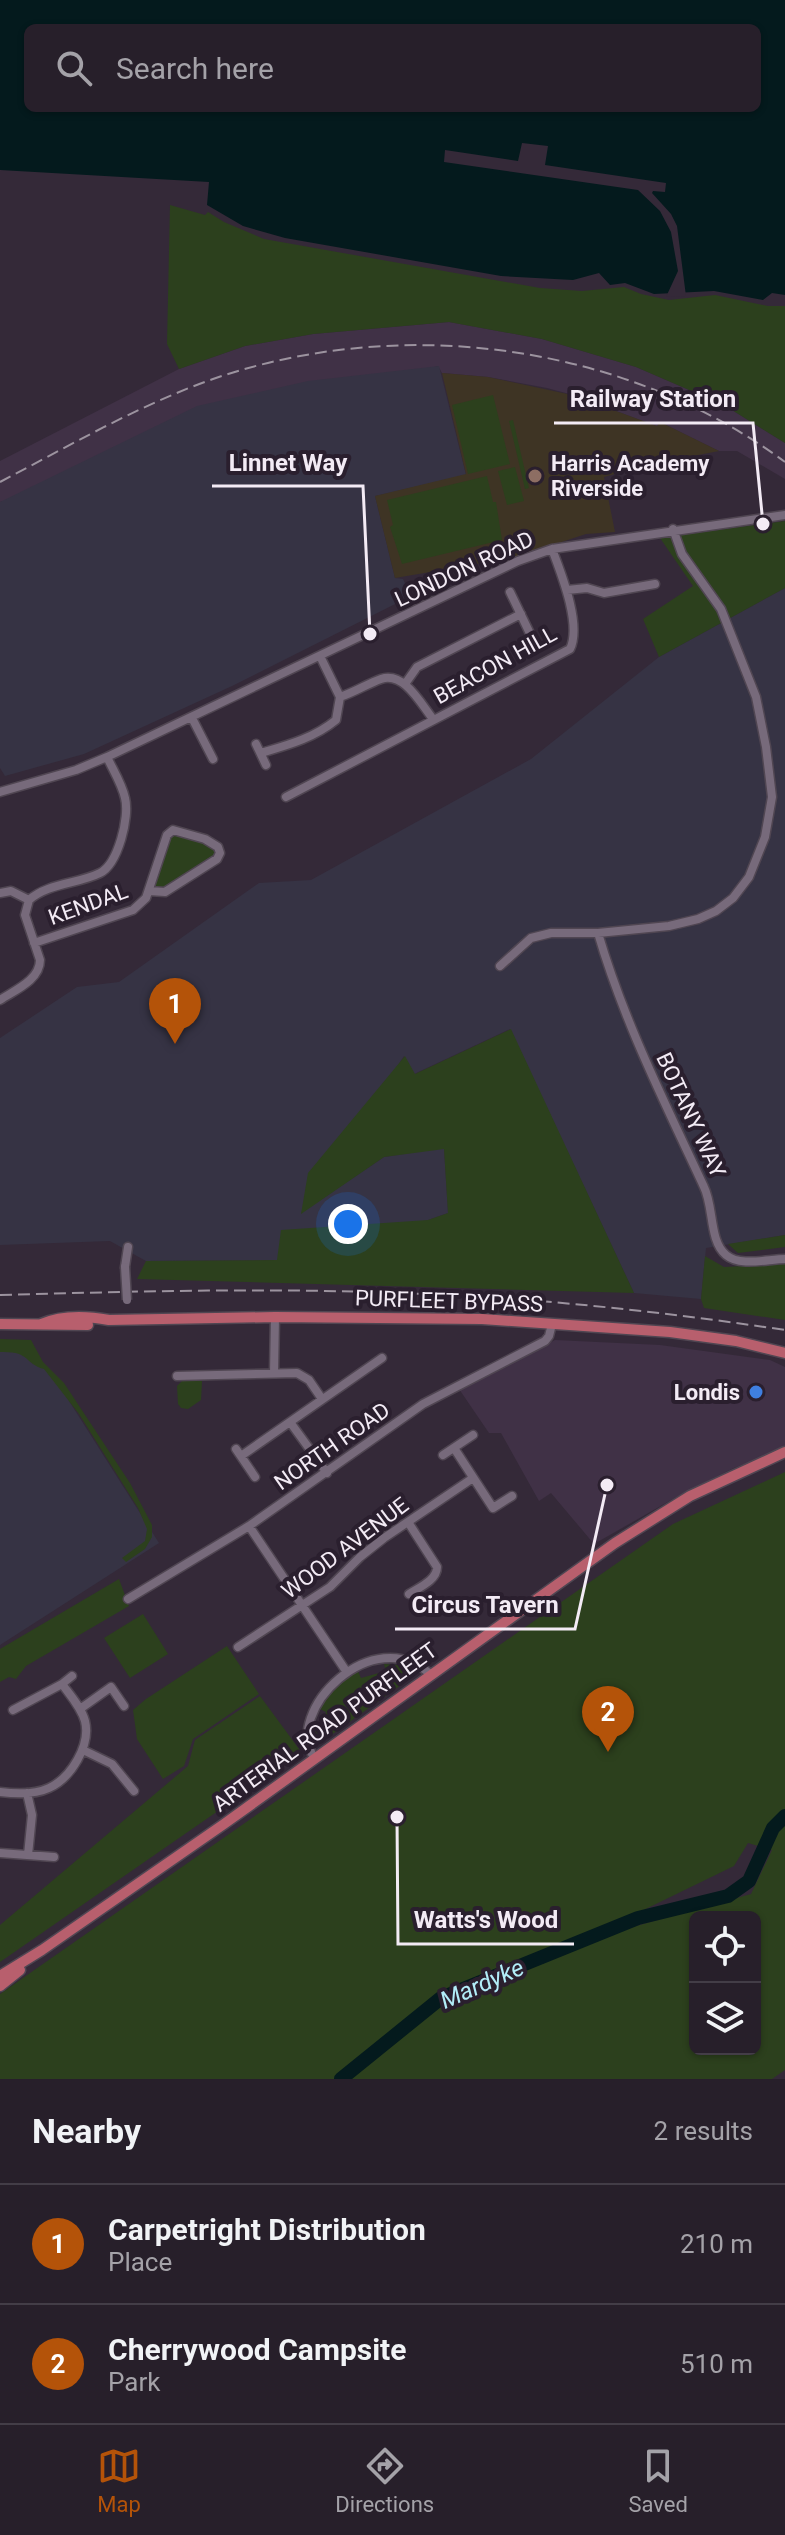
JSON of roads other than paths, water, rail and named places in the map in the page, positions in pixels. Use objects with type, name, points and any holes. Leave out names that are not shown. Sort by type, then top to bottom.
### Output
[{"type":"main road","name":"PURFLEET BYPASS","points":[[0,1324],[96,1324],[109,1320],[275,1317],[468,1318],[670,1332],[736,1341],[785,1353]]},
{"type":"main road","name":"ARTERIAL ROAD PURFLEET","points":[[0,1976],[42,1950],[315,1759],[654,1518],[711,1485],[785,1452]]},
{"type":"main road","name":"ARTERIAL ROAD PURFLEET","points":[[756,1466],[785,1460]]},
{"type":"main road","name":"ARTERIAL ROAD PURFLEET","points":[[0,1985],[42,1950]]},
{"type":"street","name":"LONDON ROAD","points":[[0,792],[54,777],[107,757],[518,561],[552,549],[785,515]]},
{"type":"street","points":[[500,966],[531,938],[551,933],[598,933],[669,926],[716,911],[733,898],[749,877],[765,837],[772,797],[756,697],[721,609],[682,554],[673,529]]},
{"type":"street","name":"BEACON HILL","points":[[433,719],[570,649],[574,641],[567,590],[552,549]]},
{"type":"street","points":[[567,590],[587,588],[604,593],[655,584]]},
{"type":"street","points":[[510,592],[536,646]]},
{"type":"street","points":[[405,684],[417,667],[521,614]]},
{"type":"street","points":[[266,765],[258,748],[299,742],[336,720],[340,697],[320,656]]},
{"type":"street","points":[[286,797],[433,719],[405,684],[396,678],[384,677],[340,697]]},
{"type":"street","points":[[192,718],[213,759]]},
{"type":"street","points":[[0,1000],[37,975],[40,960],[25,915],[29,900],[50,889],[102,872],[113,860],[125,822],[126,799],[107,757]]},
{"type":"street","name":"KENDAL","points":[[34,943],[133,910],[144,902],[164,841],[173,830],[205,839],[218,847],[220,853],[217,859],[165,892],[149,891]]},
{"type":"street","points":[[0,893],[11,891],[29,900]]},
{"type":"street","name":"BOTANY WAY","points":[[598,933],[630,1029],[709,1198],[718,1248],[729,1259],[740,1262],[785,1259]]},
{"type":"street","points":[[127,1320],[125,1267],[128,1247]]},
{"type":"street","points":[[274,1373],[275,1317]]},
{"type":"street","name":"NORTH ROAD","points":[[128,1599],[249,1526],[423,1404],[545,1341],[552,1324]]},
{"type":"street","points":[[255,1477],[238,1452],[290,1422],[382,1358]]},
{"type":"street","points":[[177,1376],[297,1373],[309,1380],[322,1399]]},
{"type":"street","points":[[290,1422],[327,1473]]},
{"type":"street","points":[[443,1455],[473,1435]]},
{"type":"street","points":[[454,1448],[493,1508],[512,1496]]},
{"type":"street","name":"WOOD AVENUE","points":[[238,1647],[330,1587],[360,1557],[473,1478]]},
{"type":"street","points":[[408,1522],[437,1567],[436,1576],[409,1594]]},
{"type":"street","points":[[249,1526],[346,1671]]},
{"type":"street","points":[[315,1759],[309,1744],[315,1712],[328,1689],[346,1671],[362,1663],[390,1658],[417,1664],[431,1675]]},
{"type":"street","points":[[13,1710],[72,1676]]},
{"type":"street","points":[[0,1792],[27,1793],[51,1787],[75,1763],[83,1750],[87,1735],[85,1720],[62,1684]]},
{"type":"street","points":[[80,1709],[111,1687],[124,1706]]},
{"type":"street","points":[[83,1750],[112,1764],[134,1791]]},
{"type":"street","points":[[27,1793],[32,1815],[28,1855]]},
{"type":"street","points":[[0,1853],[54,1857]]},
{"type":"waterway","name":"Mardyke","points":[[341,2079],[441,1998],[638,1918],[728,1896],[749,1881],[773,1828],[785,1816]]},
{"type":"railway","points":[[0,482],[131,414],[213,379],[285,359],[359,348],[434,345],[509,352],[583,366],[654,390],[722,422],[785,462]]},
{"type":"railway","points":[[0,1295],[221,1290],[485,1297],[657,1313],[785,1330]]},
{"type":"place","name":"Harris Academy Riverside","points":[[535,476]]},
{"type":"place","name":"Railway Station","points":[[763,524]]},
{"type":"place","name":"Linnet Way","points":[[370,634]]},
{"type":"place","name":"Carpetright Distribution","points":[[175,1044]]},
{"type":"place","name":"Londis","points":[[756,1392]]},
{"type":"place","name":"Circus Tavern","points":[[607,1485]]},
{"type":"place","name":"Cherrywood Campsite","points":[[608,1752]]},
{"type":"place","name":"Watts's Wood","points":[[397,1817]]}]
